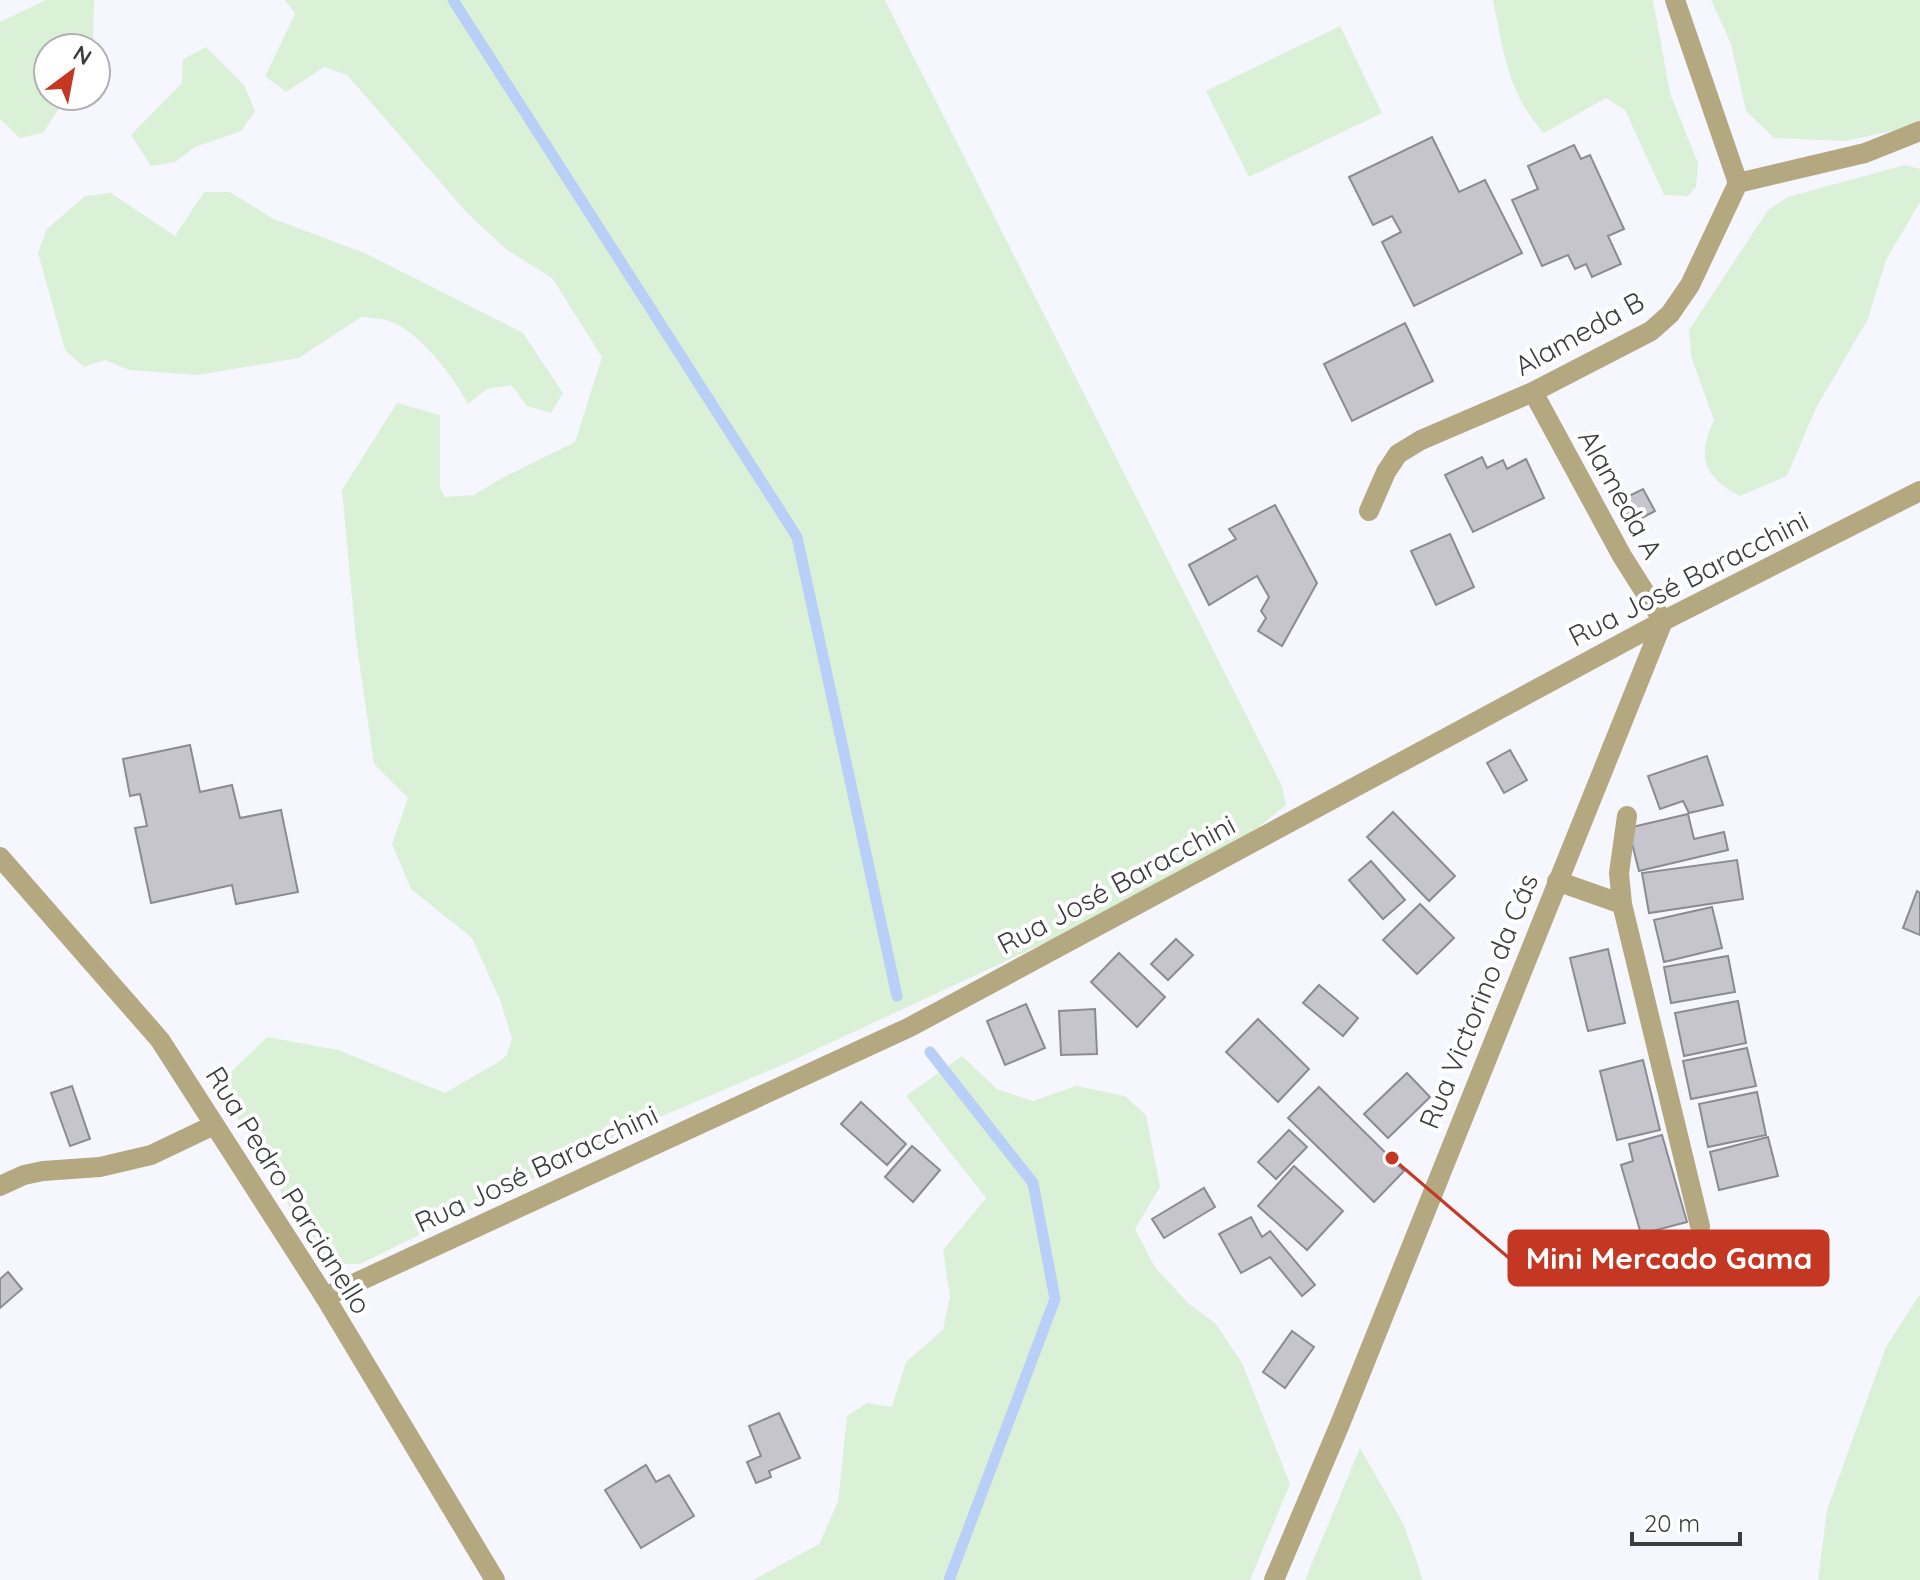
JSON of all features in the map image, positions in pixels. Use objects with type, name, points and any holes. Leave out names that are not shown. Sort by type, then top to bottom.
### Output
[{"type":"street","points":[[1675,0],[1738,183],[1865,153],[1920,131]]},
{"type":"street","name":"Alameda B","points":[[1369,511],[1386,472],[1398,454],[1421,440],[1533,392],[1651,331],[1670,314],[1690,285],[1738,183]]},
{"type":"street","name":"Alameda A","points":[[1533,392],[1622,556],[1663,621]]},
{"type":"street","name":"Rua José Baracchini","points":[[325,1297],[910,1027],[1663,621],[1920,491]]},
{"type":"street","name":"Rua Victorino da Cás","points":[[1274,1580],[1340,1424],[1663,621]]},
{"type":"street","points":[[1627,816],[1619,873],[1622,904],[1700,1226]]},
{"type":"street","name":"Rua Pedro Parcianello","points":[[0,857],[160,1040],[325,1297],[495,1580]]},
{"type":"street","points":[[1557,881],[1622,904]]},
{"type":"street","points":[[0,1186],[24,1175],[43,1171],[100,1167],[151,1155],[214,1125]]},
{"type":"green space","points":[[46,0],[94,0],[93,32],[32,32],[32,112],[57,112],[43,133],[20,138],[0,119],[0,22]]},
{"type":"green space","points":[[285,0],[885,0],[1282,786],[1286,805],[1246,837],[1051,940],[787,1063],[651,1121],[360,1264],[323,1264],[218,1085],[267,1037],[338,1050],[445,1093],[500,1061],[506,1056],[512,1039],[500,1000],[472,938],[411,889],[392,844],[408,798],[374,764],[356,640],[342,490],[397,403],[440,415],[440,488],[445,497],[474,495],[575,442],[602,357],[552,278],[507,250],[468,214],[347,75],[324,67],[286,92],[265,76],[295,14]]},
{"type":"green space","points":[[1493,0],[1653,0],[1670,93],[1698,163],[1696,187],[1688,196],[1664,195],[1625,110],[1606,98],[1544,133],[1522,103],[1515,87],[1504,54]]},
{"type":"green space","points":[[1711,0],[1920,0],[1920,120],[1914,126],[1846,141],[1774,138],[1746,111],[1731,44]]},
{"type":"green space","points":[[1340,26],[1382,113],[1249,177],[1206,91]]},
{"type":"green space","points":[[206,47],[244,85],[255,111],[241,131],[195,147],[175,162],[151,166],[131,135],[182,83],[183,59]]},
{"type":"green space","points":[[1905,165],[1920,169],[1920,202],[1886,260],[1868,319],[1816,408],[1787,476],[1740,496],[1718,481],[1707,465],[1705,445],[1714,420],[1691,356],[1689,330],[1768,210],[1788,197]]},
{"type":"green space","points":[[204,192],[230,192],[274,219],[367,254],[523,333],[563,393],[551,413],[527,406],[511,385],[487,389],[468,404],[454,380],[411,333],[386,320],[361,317],[299,358],[198,375],[129,370],[105,360],[84,367],[65,350],[38,253],[47,229],[85,196],[111,193],[175,236]]},
{"type":"green space","points":[[962,1056],[997,1089],[1033,1101],[1076,1086],[1125,1096],[1146,1115],[1160,1187],[1135,1229],[1155,1267],[1188,1303],[1216,1324],[1242,1363],[1290,1484],[1250,1580],[753,1580],[819,1544],[838,1502],[847,1416],[867,1403],[892,1407],[906,1362],[943,1330],[950,1296],[943,1250],[986,1198],[906,1096]]},
{"type":"green space","points":[[1920,1294],[1920,1580],[1818,1580],[1827,1510],[1886,1347]]},
{"type":"green space","points":[[1360,1448],[1404,1525],[1423,1580],[1305,1580]]},
{"type":"building","points":[[1432,137],[1459,192],[1485,180],[1522,253],[1414,306],[1382,242],[1401,232],[1392,216],[1373,225],[1349,177]]},
{"type":"building","points":[[1574,145],[1581,159],[1590,155],[1624,229],[1608,236],[1621,264],[1592,277],[1586,264],[1575,269],[1568,255],[1542,266],[1512,200],[1538,189],[1528,166]]},
{"type":"building","points":[[1405,323],[1433,381],[1352,421],[1324,364]]},
{"type":"building","points":[[1482,457],[1487,468],[1503,460],[1507,469],[1526,459],[1544,498],[1473,532],[1445,475]]},
{"type":"building","points":[[1643,489],[1655,511],[1627,526],[1615,503]]},
{"type":"building","points":[[1275,505],[1317,583],[1282,646],[1258,631],[1266,618],[1261,611],[1269,597],[1257,576],[1209,605],[1189,565],[1236,539],[1229,529]]},
{"type":"building","points":[[1450,534],[1474,587],[1436,605],[1411,551]]},
{"type":"building","points":[[190,745],[200,792],[232,785],[240,818],[281,810],[298,892],[236,904],[232,885],[151,903],[135,828],[147,826],[140,794],[130,796],[123,759]]},
{"type":"building","points":[[1510,750],[1527,780],[1504,793],[1487,763]]},
{"type":"building","points":[[1707,756],[1723,805],[1689,813],[1683,801],[1660,809],[1648,776]]},
{"type":"building","points":[[1393,812],[1455,876],[1429,901],[1367,837]]},
{"type":"building","points":[[1688,814],[1694,839],[1724,832],[1728,850],[1639,871],[1628,828]]},
{"type":"building","points":[[1737,860],[1743,899],[1649,913],[1642,873]]},
{"type":"building","points":[[1371,861],[1405,900],[1383,919],[1349,880]]},
{"type":"building","points":[[1917,891],[1920,893],[1920,935],[1903,928]]},
{"type":"building","points":[[1420,904],[1454,938],[1417,974],[1383,940]]},
{"type":"building","points":[[1712,907],[1722,948],[1664,962],[1654,920]]},
{"type":"building","points":[[1176,939],[1193,955],[1168,980],[1151,964]]},
{"type":"building","points":[[1608,949],[1625,1023],[1588,1031],[1570,958]]},
{"type":"building","points":[[1119,953],[1165,997],[1137,1027],[1091,982]]},
{"type":"building","points":[[1728,956],[1735,992],[1671,1003],[1664,967]]},
{"type":"building","points":[[1319,985],[1358,1018],[1343,1036],[1303,1003]]},
{"type":"building","points":[[1738,1001],[1746,1043],[1684,1056],[1675,1013]]},
{"type":"building","points":[[1026,1004],[1045,1048],[1005,1065],[987,1021]]},
{"type":"building","points":[[1095,1009],[1097,1054],[1061,1055],[1059,1011]]},
{"type":"building","points":[[1258,1019],[1309,1069],[1278,1102],[1226,1052]]},
{"type":"building","points":[[1747,1048],[1756,1086],[1691,1099],[1683,1061]]},
{"type":"building","points":[[1643,1060],[1660,1130],[1617,1140],[1600,1071]]},
{"type":"building","points":[[1407,1073],[1430,1097],[1388,1138],[1364,1114]]},
{"type":"building","points":[[72,1086],[90,1139],[70,1146],[51,1093]]},
{"type":"building","points":[[1319,1087],[1404,1171],[1374,1202],[1288,1118]]},
{"type":"building","points":[[1757,1092],[1766,1135],[1708,1147],[1699,1104]]},
{"type":"building","points":[[861,1102],[906,1144],[887,1165],[841,1124]]},
{"type":"building","points":[[1289,1130],[1307,1147],[1276,1179],[1258,1162]]},
{"type":"building","points":[[1662,1135],[1687,1222],[1641,1234],[1621,1165],[1633,1161],[1629,1144]]},
{"type":"building","points":[[1768,1137],[1778,1176],[1719,1190],[1710,1152]]},
{"type":"building","points":[[912,1146],[940,1170],[913,1202],[885,1177]]},
{"type":"building","points":[[1294,1166],[1343,1211],[1307,1250],[1258,1206]]},
{"type":"building","points":[[1204,1188],[1215,1207],[1164,1238],[1152,1219]]},
{"type":"building","points":[[1251,1217],[1262,1237],[1270,1231],[1315,1285],[1302,1296],[1270,1257],[1241,1273],[1219,1234]]},
{"type":"building","points":[[8,1272],[22,1289],[0,1308],[0,1279]]},
{"type":"building","points":[[1292,1331],[1314,1347],[1285,1388],[1263,1372]]},
{"type":"building","points":[[779,1413],[800,1458],[769,1471],[771,1477],[756,1483],[747,1462],[761,1456],[749,1426]]},
{"type":"building","points":[[646,1465],[656,1482],[669,1475],[694,1516],[641,1548],[605,1490]]},
{"type":"waterway","points":[[453,0],[797,537],[897,996]]},
{"type":"waterway","points":[[930,1052],[1033,1183],[1055,1299],[949,1580]]},
{"type":"place","name":"Mini Mercado Gama","points":[[1392,1158]]}]
